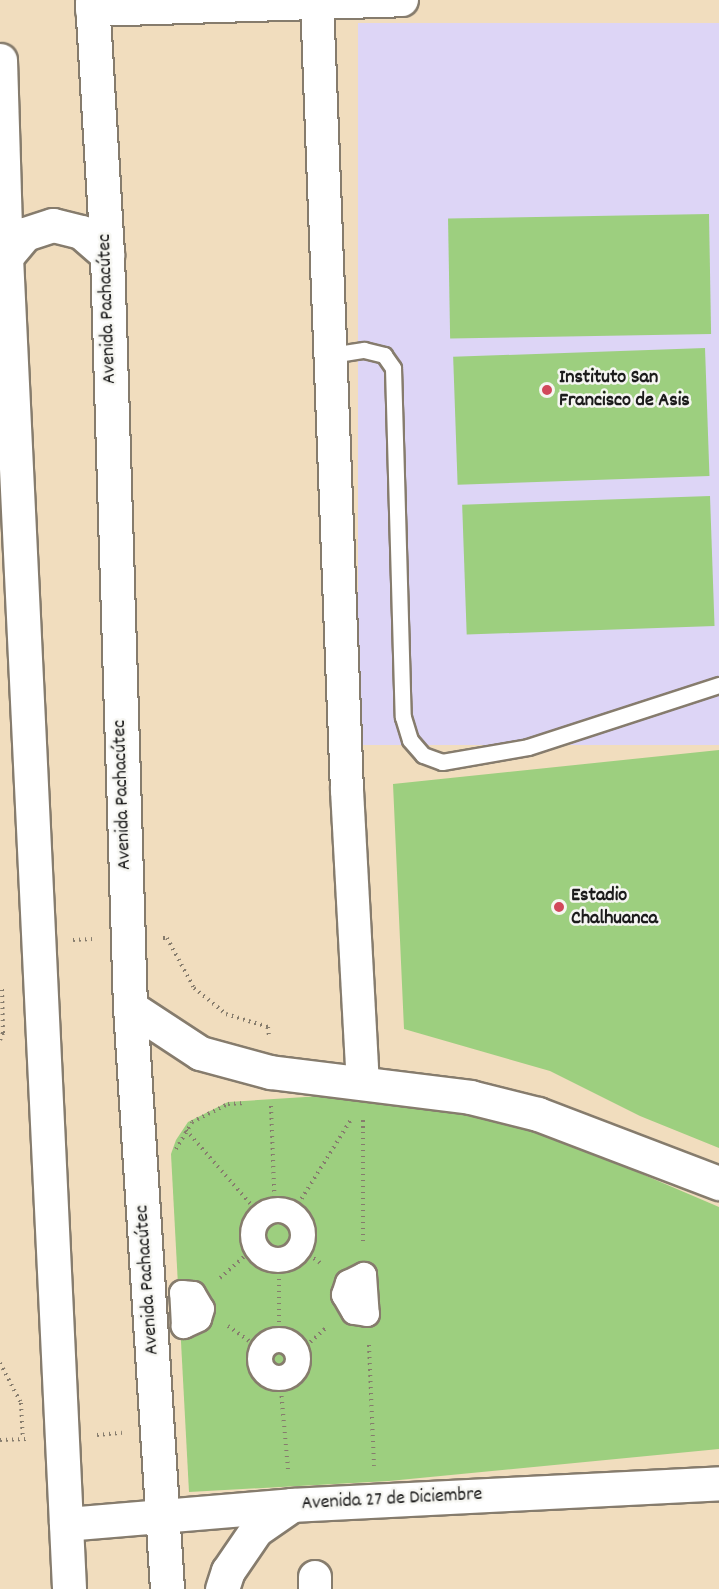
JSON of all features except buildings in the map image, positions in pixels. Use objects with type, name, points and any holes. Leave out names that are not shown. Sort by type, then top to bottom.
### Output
[{"type":"main road","name":"Avenida Pachacútec","points":[[92,5],[107,255],[130,1007],[167,1589]]},
{"type":"main road","points":[[0,60],[6,257],[69,1589]]},
{"type":"main road","points":[[6,257],[25,234],[53,225],[81,232],[107,255]]},
{"type":"main road","points":[[130,1007],[200,1053],[270,1072],[363,1091],[470,1097],[538,1114],[719,1183]]},
{"type":"main road","name":"Avenida 27 de Diciembre","points":[[66,1524],[292,1505],[719,1484]]},
{"type":"main road","points":[[222,1589],[228,1570],[255,1530],[292,1505]]},
{"type":"street","points":[[92,5],[402,0]]},
{"type":"street","points":[[317,2],[347,790],[363,1091]]},
{"type":"street","points":[[275,1210],[292,1214],[301,1225],[303,1241],[296,1253],[279,1260],[266,1257],[255,1246],[253,1231],[261,1216],[275,1210]]},
{"type":"street","points":[[358,1311],[364,1275]]},
{"type":"street","points":[[279,1348],[294,1370],[280,1378],[265,1372],[260,1361],[279,1348]]},
{"type":"lane","points":[[331,355],[364,350],[384,355],[393,368],[403,717],[410,740],[423,755],[442,762],[528,747],[719,685]]},
{"type":"path","points":[[292,1214],[363,1091]]},
{"type":"path","points":[[363,1091],[364,1275]]},
{"type":"path","points":[[260,1103],[282,1102]]},
{"type":"path","points":[[174,1154],[192,1122],[228,1104],[249,1103]]},
{"type":"path","points":[[186,1130],[261,1216]]},
{"type":"path","points":[[255,1246],[200,1303],[279,1348]]},
{"type":"path","points":[[279,1260],[279,1348]]},
{"type":"path","points":[[279,1348],[358,1311],[374,1476]]},
{"type":"path","points":[[0,1362],[21,1403],[23,1439]]},
{"type":"path","points":[[280,1378],[292,1505]]},
{"type":"path","points":[[0,1440],[158,1430]]},
{"type":"shaded area","name":"Instituto San Francisco de Asis","points":[[358,23],[719,23],[719,745],[358,745]]},
{"type":"green space","points":[[709,214],[711,334],[450,339],[448,219]]},
{"type":"green space","points":[[705,348],[709,476],[458,485],[453,357]]},
{"type":"green space","points":[[710,496],[715,626],[467,635],[462,505]]},
{"type":"green space","name":"Estadio Chalhuanca","points":[[719,750],[719,1148],[640,1116],[550,1071],[404,1029],[393,784]]},
{"type":"green space","points":[[369,1093],[458,1108],[560,1139],[719,1207],[719,1449],[389,1481],[189,1492],[171,1154],[176,1140],[188,1122],[228,1102]]},
{"type":"place","name":"Instituto San Francisco de Asis","points":[[547,390]]},
{"type":"place","name":"Estadio Chalhuanca","points":[[559,907]]}]
